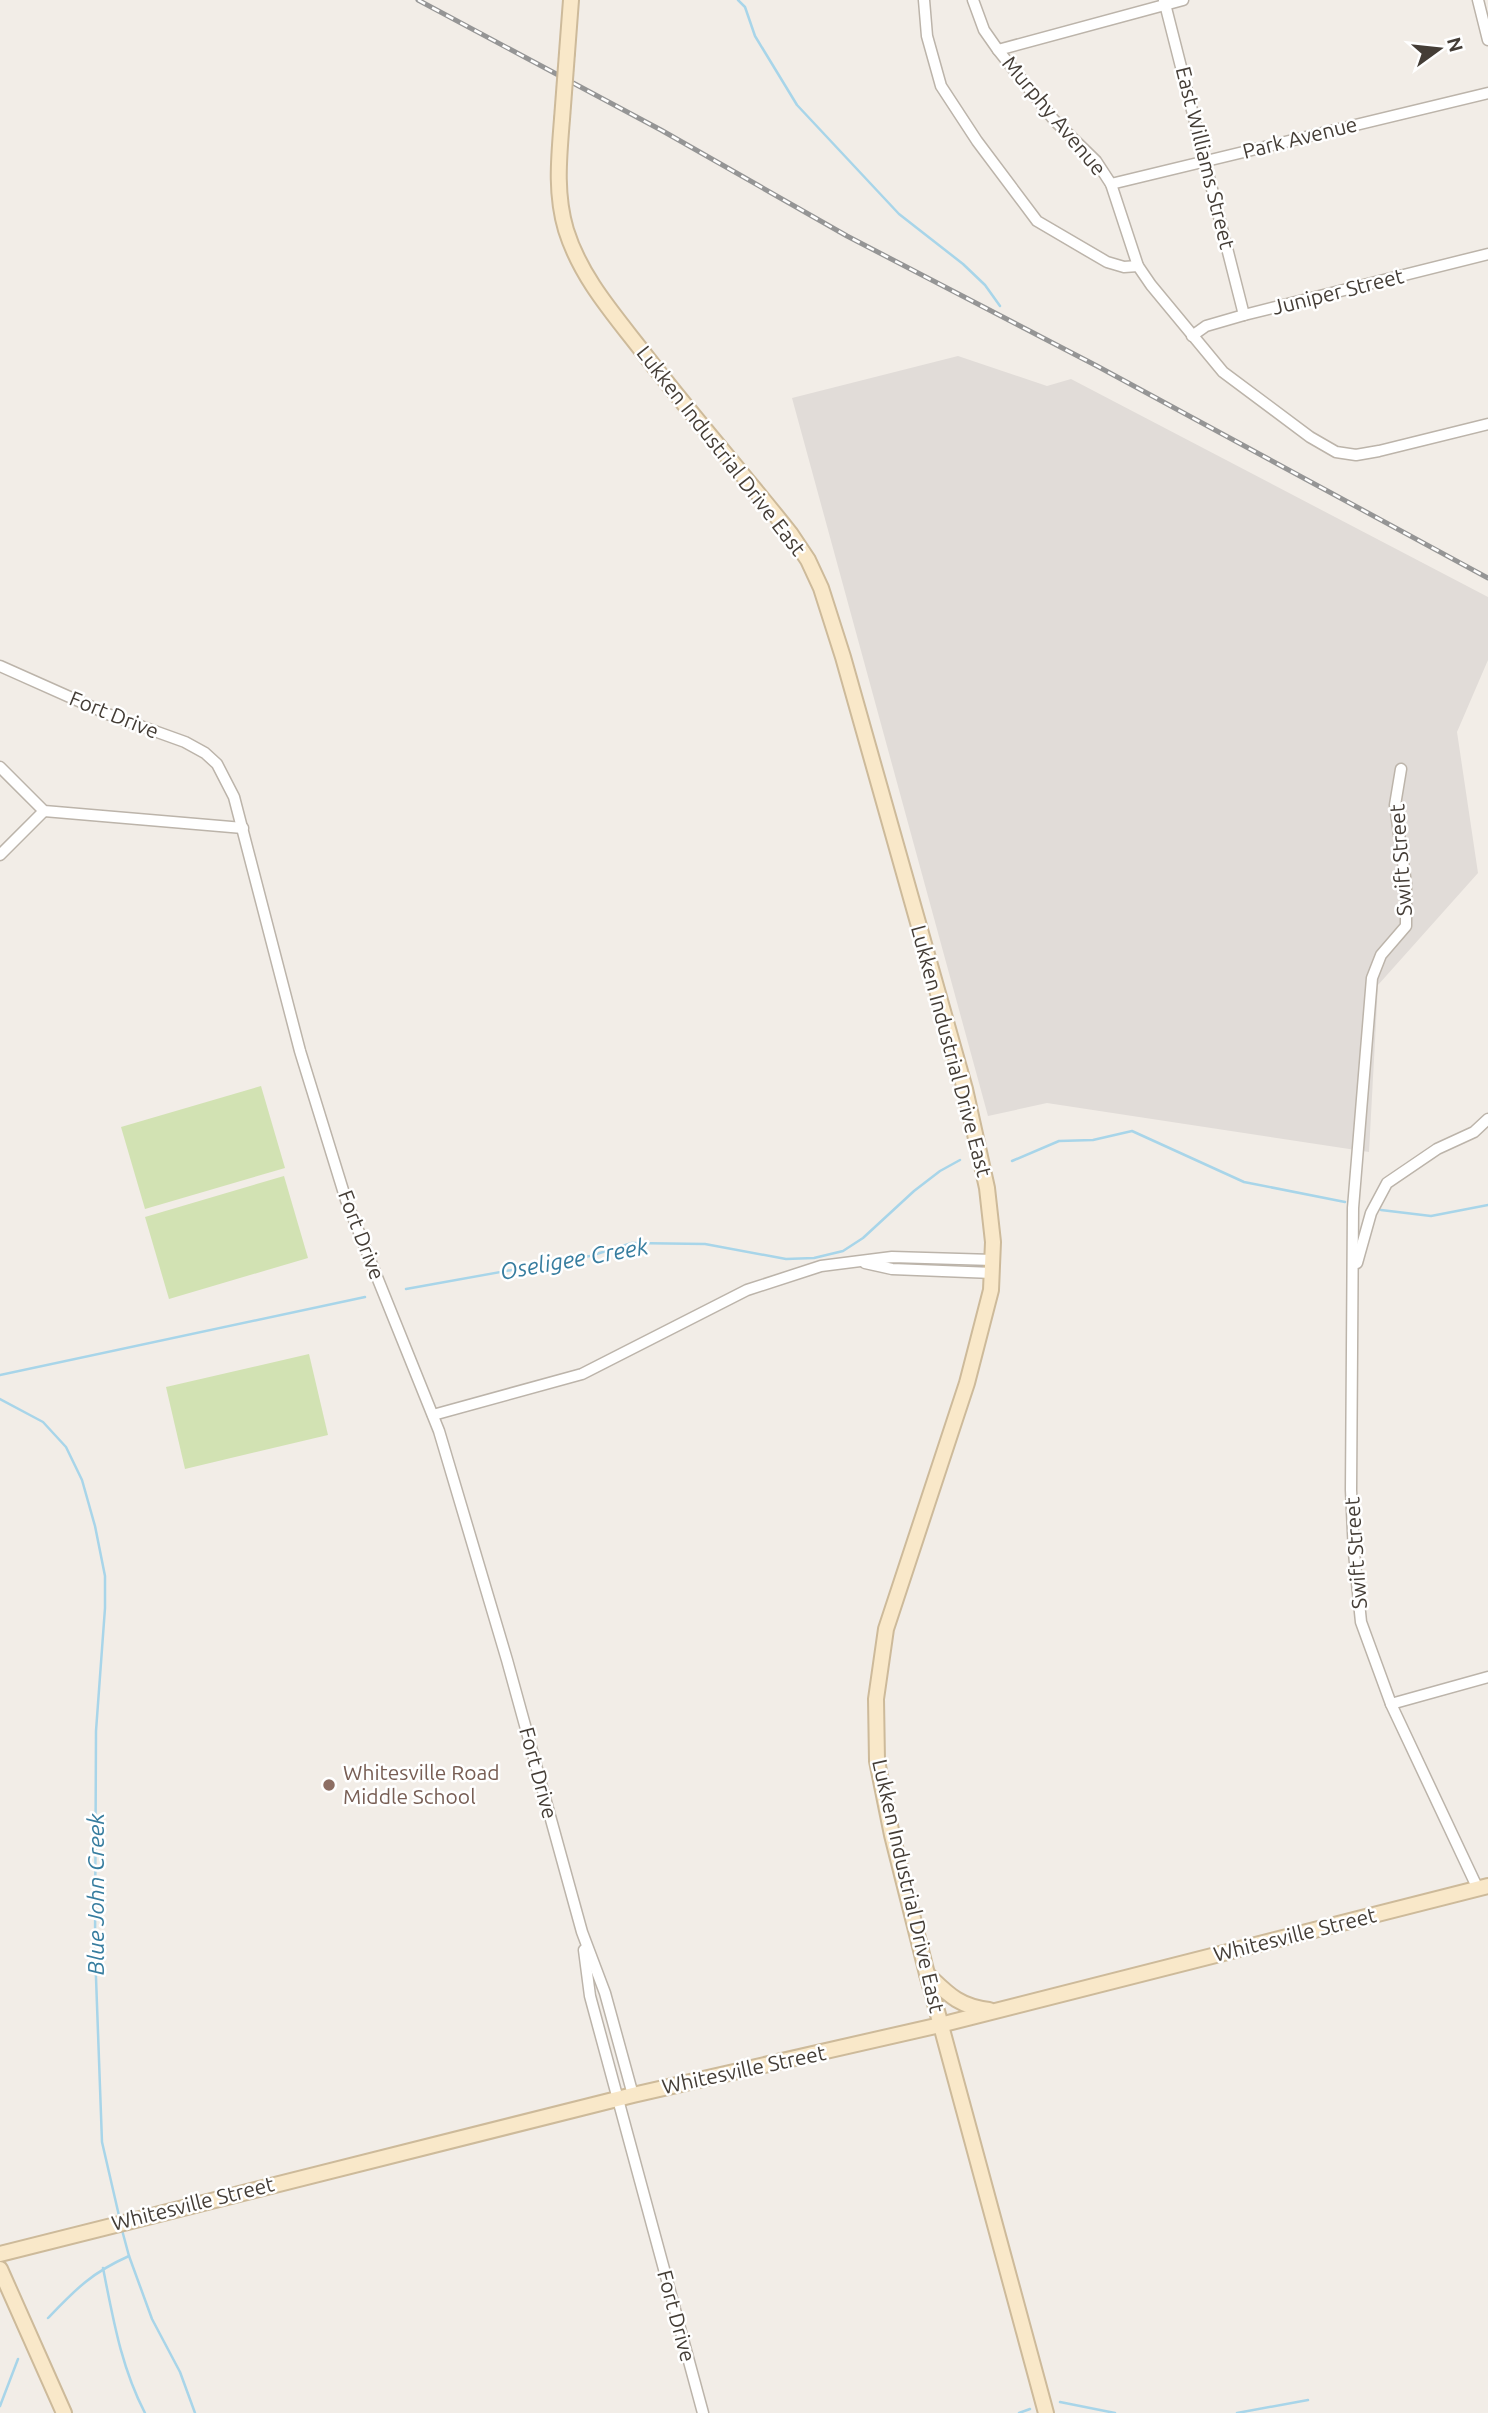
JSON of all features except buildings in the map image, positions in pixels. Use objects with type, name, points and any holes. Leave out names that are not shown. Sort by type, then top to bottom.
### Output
[{"type":"main road","name":"Lukken Industrial Drive East","points":[[571,0],[558,166],[559,198],[566,229],[584,274],[661,376],[790,533],[821,588],[965,1089],[990,1206],[993,1267],[991,1290],[967,1383],[891,1610],[877,1682],[875,1719],[877,1761],[892,1835],[940,2025],[1046,2413]]},
{"type":"main road","name":"Whitesville Street","points":[[0,2254],[633,2095],[997,2011],[1483,1887]]},
{"type":"main road","points":[[927,1974],[947,1995],[959,2002],[997,2011]]},
{"type":"main road","points":[[0,2269],[64,2413]]},
{"type":"street","points":[[924,0],[927,36],[941,86],[977,141],[1037,221],[1107,262],[1124,267],[1138,266]]},
{"type":"street","name":"Murphy Avenue","points":[[973,0],[984,30],[998,50],[1055,120],[1096,161],[1111,184],[1138,266],[1151,285],[1223,372],[1240,386],[1310,437],[1336,452],[1356,455],[1379,451],[1488,424]]},
{"type":"street","points":[[998,50],[1165,2],[1183,0]]},
{"type":"street","points":[[1478,0],[1488,40]]},
{"type":"street","name":"East Williams Street","points":[[1165,2],[1244,315]]},
{"type":"street","name":"Park Avenue","points":[[1111,184],[1488,93]]},
{"type":"street","name":"Juniper Street","points":[[1192,336],[1206,326],[1244,315],[1488,254]]},
{"type":"street","name":"Fort Drive","points":[[0,666],[110,715],[185,742],[205,753],[217,764],[234,797],[300,1051],[346,1200],[433,1415],[507,1660],[582,1933],[605,1993],[633,2095]]},
{"type":"street","points":[[0,767],[44,811],[243,828]]},
{"type":"street","name":"Swift Street","points":[[1401,769],[1395,805],[1406,884],[1406,926],[1381,955],[1372,978],[1353,1208],[1351,1490],[1354,1553],[1361,1622],[1391,1704],[1483,1887]]},
{"type":"street","points":[[0,855],[44,811]]},
{"type":"street","name":"Swift Street","points":[[1353,1276],[1371,1213],[1387,1183],[1437,1149],[1474,1132],[1488,1119]]},
{"type":"street","points":[[433,1415],[582,1374],[747,1290],[821,1266],[857,1262],[892,1269],[993,1267]]},
{"type":"street","points":[[1391,1704],[1488,1677]]},
{"type":"street","name":"Fort Drive","points":[[582,1933],[590,1996],[702,2413]]},
{"type":"shaded area","points":[[958,356],[1047,386],[1071,379],[1488,597],[1488,660],[1457,732],[1478,873],[1378,985],[1369,1152],[1047,1103],[988,1116],[792,398]]},
{"type":"green space","points":[[261,1086],[285,1168],[145,1209],[121,1127]]},
{"type":"green space","points":[[284,1176],[308,1258],[169,1299],[145,1217]]},
{"type":"green space","points":[[309,1354],[328,1435],[185,1469],[166,1387]]},
{"type":"waterway","points":[[738,0],[745,7],[755,36],[797,105],[899,214],[963,264],[985,285],[1000,306]]},
{"type":"waterway","name":"Oseligee Creek","points":[[1012,1161],[1059,1141],[1093,1140],[1132,1131],[1244,1182],[1345,1202]]},
{"type":"waterway","name":"Oseligee Creek","points":[[406,1289],[590,1256],[632,1243],[705,1244],[786,1259],[814,1258],[843,1251],[863,1238],[914,1191],[960,1160]]},
{"type":"waterway","name":"Oseligee Creek","points":[[1381,1210],[1431,1216],[1488,1205]]},
{"type":"waterway","name":"Oseligee Creek","points":[[0,1375],[365,1297]]},
{"type":"waterway","name":"Blue John Creek","points":[[0,1399],[43,1422],[66,1447],[82,1480],[105,1576],[96,1731],[95,1950],[102,2142],[120,2220]]},
{"type":"waterway","name":"Blue John Creek","points":[[122,2230],[152,2319],[180,2372],[195,2413]]},
{"type":"waterway","points":[[48,2318],[85,2282],[129,2256]]},
{"type":"waterway","points":[[103,2268],[124,2360],[145,2413]]},
{"type":"waterway","points":[[0,2406],[18,2359]]},
{"type":"waterway","points":[[1237,2413],[1308,2400]]},
{"type":"waterway","points":[[1060,2402],[1115,2413]]},
{"type":"waterway","points":[[1019,2413],[1030,2409]]},
{"type":"railway","points":[[418,0],[661,130],[847,236],[1097,366],[1488,578]]},
{"type":"place","name":"Whitesville Road Middle School","points":[[329,1785]]}]
